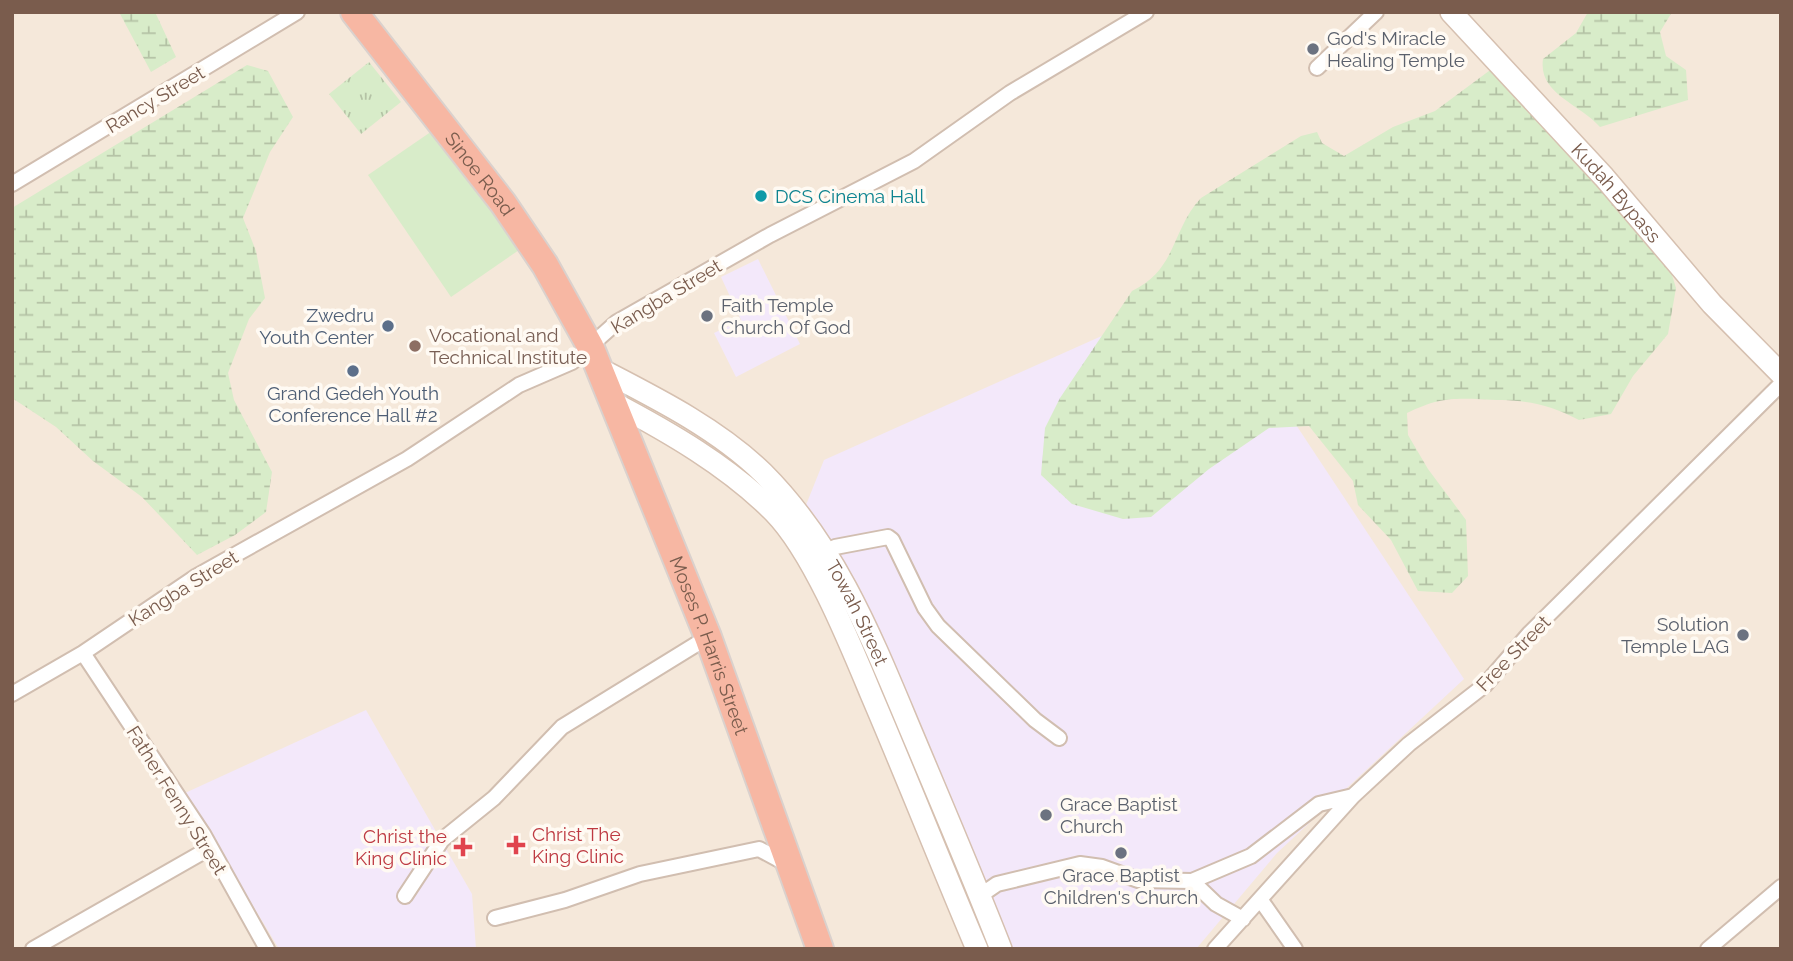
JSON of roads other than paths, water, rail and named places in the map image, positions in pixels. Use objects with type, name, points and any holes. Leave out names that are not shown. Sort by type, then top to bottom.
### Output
[{"type":"highway","name":"Sinoe Road","points":[[354,12],[503,203],[545,265],[594,357]]},
{"type":"highway","name":"Moses P. Harris Street","points":[[594,357],[708,637],[820,949]]},
{"type":"street","name":"Rancy Street","points":[[12,184],[297,12]]},
{"type":"street","name":"Kangba Street","points":[[12,694],[83,653],[197,576],[407,459],[519,385],[572,362],[594,357],[617,322],[769,234],[914,161],[1010,93],[1146,12]]},
{"type":"street","points":[[1317,68],[1376,12]]},
{"type":"street","name":"Kudah Bypass","points":[[1451,12],[1604,177],[1712,304],[1781,374]]},
{"type":"street","name":"Towah Street","points":[[594,357],[750,463],[813,531],[859,609],[981,895],[1001,949]]},
{"type":"street","name":"Free Street","points":[[1215,949],[1353,796],[1409,744],[1485,685],[1529,634],[1781,384]]},
{"type":"street","name":"Towah Street","points":[[612,402],[658,426],[745,486],[775,514],[797,545],[853,649],[977,949]]},
{"type":"street","points":[[835,547],[888,537],[892,540],[925,608],[938,626],[1035,720],[1059,738]]},
{"type":"street","points":[[405,896],[442,839],[494,798],[562,727],[708,637]]},
{"type":"street","name":"Father Fenny Street","points":[[83,653],[210,848],[267,949]]},
{"type":"street","points":[[981,895],[997,884],[1080,864],[1102,866],[1138,880],[1192,881],[1251,856],[1319,803],[1353,796]]},
{"type":"street","points":[[33,949],[210,848]]},
{"type":"street","points":[[495,918],[565,900],[640,874],[759,849],[788,864]]},
{"type":"street","points":[[1192,881],[1216,904],[1243,919]]},
{"type":"street","points":[[1708,949],[1781,887]]},
{"type":"street","points":[[1260,900],[1295,949]]},
{"type":"place","name":"God's Miracle Healing Temple","points":[[1313,49]]},
{"type":"place","name":"DCS Cinema Hall","points":[[761,196]]},
{"type":"place","name":"Faith Temple Church Of God","points":[[707,316]]},
{"type":"place","name":"Zwedru Youth Center","points":[[388,326]]},
{"type":"place","name":"Vocational and Technical Institute","points":[[415,346]]},
{"type":"place","name":"Grand Gedeh Youth Conference Hall #2","points":[[353,371]]},
{"type":"place","name":"Solution Temple LAG","points":[[1743,635]]},
{"type":"place","name":"Grace Baptist Church","points":[[1046,815]]},
{"type":"place","name":"Christ The King Clinic","points":[[516,845]]},
{"type":"place","name":"Christ the King Clinic","points":[[463,847]]},
{"type":"place","name":"Grace Baptist Children's Church","points":[[1121,853]]}]
